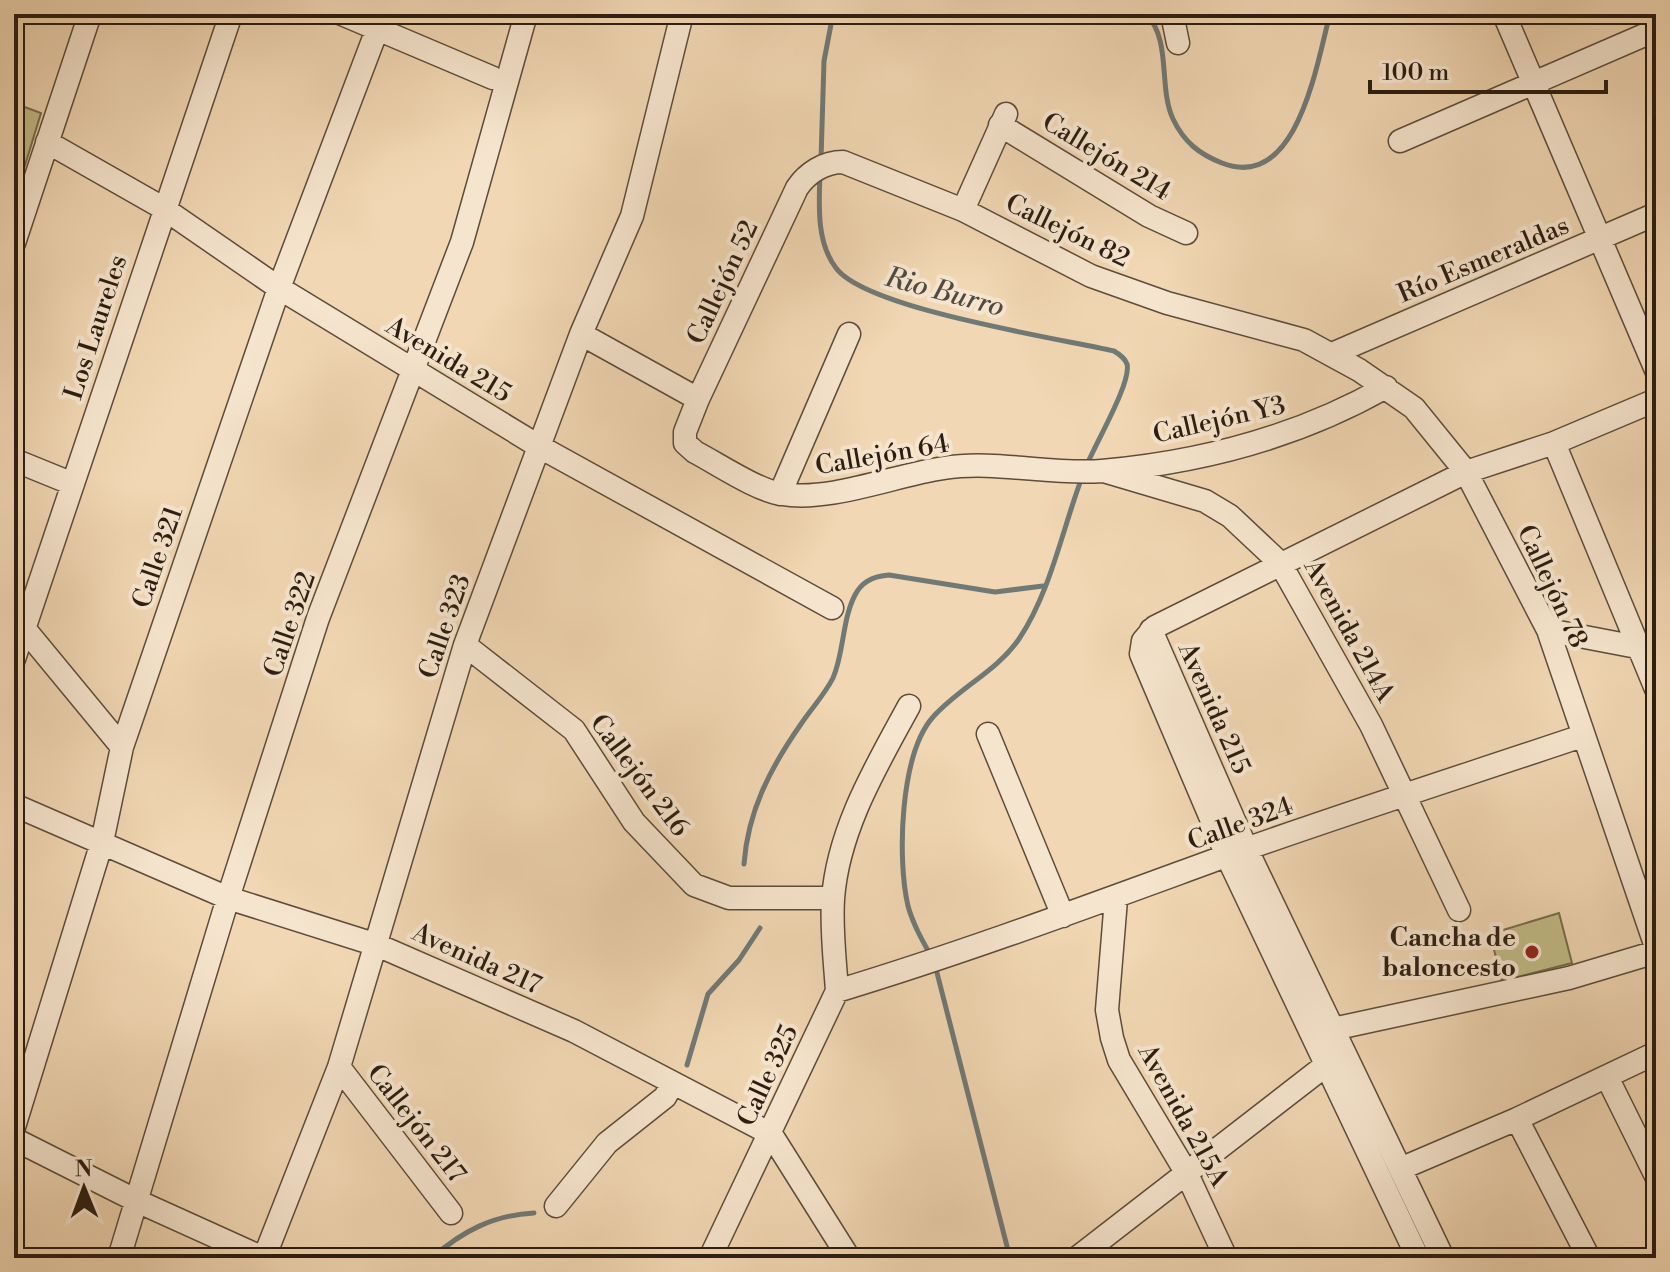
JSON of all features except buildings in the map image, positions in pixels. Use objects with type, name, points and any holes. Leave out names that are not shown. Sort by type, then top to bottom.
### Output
[{"type":"street","points":[[14,243],[90,14]]},
{"type":"street","name":"Los Laureles","points":[[14,659],[163,208],[231,14]]},
{"type":"street","points":[[342,14],[380,21],[493,78]]},
{"type":"street","name":"Calle 322","points":[[119,1258],[228,898],[318,618],[416,371],[462,242],[526,14]]},
{"type":"street","name":"Calle 323","points":[[264,1258],[339,1067],[465,645],[581,334],[632,216],[682,14]]},
{"type":"street","points":[[1172,14],[1178,43]]},
{"type":"street","points":[[1504,14],[1656,370]]},
{"type":"street","name":"Calle 321","points":[[14,1127],[102,842],[122,747],[279,288],[380,21]]},
{"type":"street","points":[[1400,141],[1532,81],[1656,30]]},
{"type":"street","name":"Callejón 214","points":[[963,210],[1003,120],[1149,216],[1186,233]]},
{"type":"street","name":"Avenida 215","points":[[47,142],[163,208],[279,288],[540,447],[832,608]]},
{"type":"street","name":"Callejón 82","points":[[833,162],[875,172],[963,210],[1054,259],[1119,287],[1167,303],[1286,332]]},
{"type":"street","name":"Callejón 52","points":[[685,443],[685,432],[698,399],[805,176],[833,162]]},
{"type":"street","name":"Río Esmeraldas","points":[[1332,354],[1656,214]]},
{"type":"street","name":"Callejón 78","points":[[1286,332],[1332,354],[1414,408],[1466,472],[1548,630],[1656,950]]},
{"type":"street","points":[[581,334],[698,399]]},
{"type":"street","points":[[780,494],[849,334]]},
{"type":"street","name":"Callejón Y3","points":[[1103,471],[1211,455],[1258,444],[1326,420],[1386,387]]},
{"type":"street","points":[[1280,563],[1466,472],[1554,443],[1656,400]]},
{"type":"street","name":"Callejón 64","points":[[685,443],[695,452],[780,494],[809,495],[947,467],[1103,471]]},
{"type":"street","points":[[1554,443],[1656,689]]},
{"type":"street","points":[[14,460],[73,484]]},
{"type":"street","name":"Avenida 214A","points":[[1103,471],[1205,501],[1230,516],[1280,563],[1371,725],[1459,910]]},
{"type":"street","name":"Avenida 215","points":[[1280,563],[1151,630],[1143,641],[1141,654],[1336,1062],[1418,1258]]},
{"type":"street","points":[[23,627],[122,747]]},
{"type":"street","points":[[1548,630],[1637,647]]},
{"type":"street","name":"Callejón 216","points":[[465,645],[574,730],[634,822],[694,885],[729,898],[833,898]]},
{"type":"street","points":[[837,991],[833,898],[842,848],[873,772],[909,706]]},
{"type":"street","points":[[988,734],[1063,916]]},
{"type":"street","name":"Calle 324","points":[[837,991],[943,959],[1237,853],[1582,736]]},
{"type":"street","name":"Avenida 217","points":[[14,805],[228,898],[377,945],[574,1031],[771,1134]]},
{"type":"street","name":"Avenida 215","points":[[1237,853],[1333,1029],[1336,1062],[1400,1169],[1443,1258]]},
{"type":"street","name":"Avenida 215A","points":[[1116,899],[1107,1010],[1112,1038],[1119,1060],[1186,1172],[1226,1258]]},
{"type":"street","points":[[1333,1029],[1569,978],[1656,950]]},
{"type":"street","name":"Calle 325","points":[[710,1258],[837,991]]},
{"type":"street","points":[[1400,1169],[1517,1119],[1656,1053]]},
{"type":"street","points":[[1077,1258],[1186,1172],[1336,1062]]},
{"type":"street","name":"Callejón 217","points":[[339,1067],[451,1213]]},
{"type":"street","points":[[1607,1077],[1649,1144],[1656,1176]]},
{"type":"street","points":[[556,1206],[607,1143],[665,1097],[673,1083]]},
{"type":"street","points":[[1517,1119],[1589,1258]]},
{"type":"street","points":[[771,1134],[849,1258]]},
{"type":"street","points":[[14,1139],[137,1201],[264,1258]]},
{"type":"shaded area","points":[[14,103],[41,113],[14,201]]},
{"type":"shaded area","name":"Cancha de baloncesto","points":[[1559,913],[1572,963],[1502,981],[1490,934]]},
{"type":"waterway","name":"Rio Burro","points":[[821,159],[824,61],[833,14]]},
{"type":"waterway","name":"Rio Burro","points":[[1146,14],[1159,37],[1169,106],[1182,134],[1199,151],[1214,159],[1248,167],[1269,159],[1286,141],[1300,117],[1330,14]]},
{"type":"waterway","name":"Rio Burro","points":[[820,173],[820,222],[825,247],[836,268],[854,283],[922,309],[1114,351],[1123,358],[1127,364],[1124,385],[1086,467]]},
{"type":"waterway","points":[[931,956],[912,919],[905,886],[902,835],[914,756],[922,734],[933,717],[1000,661],[1030,621],[1047,582],[1081,480]]},
{"type":"waterway","points":[[744,864],[750,825],[763,790],[790,740],[833,678],[851,605],[861,586],[873,578],[889,575],[995,592],[1043,586]]},
{"type":"waterway","points":[[687,1065],[708,994],[739,960],[760,928]]},
{"type":"waterway","points":[[935,965],[1010,1258]]},
{"type":"waterway","points":[[432,1258],[479,1226],[505,1217],[534,1213]]},
{"type":"place","name":"Cancha de baloncesto","points":[[1532,952]]}]
